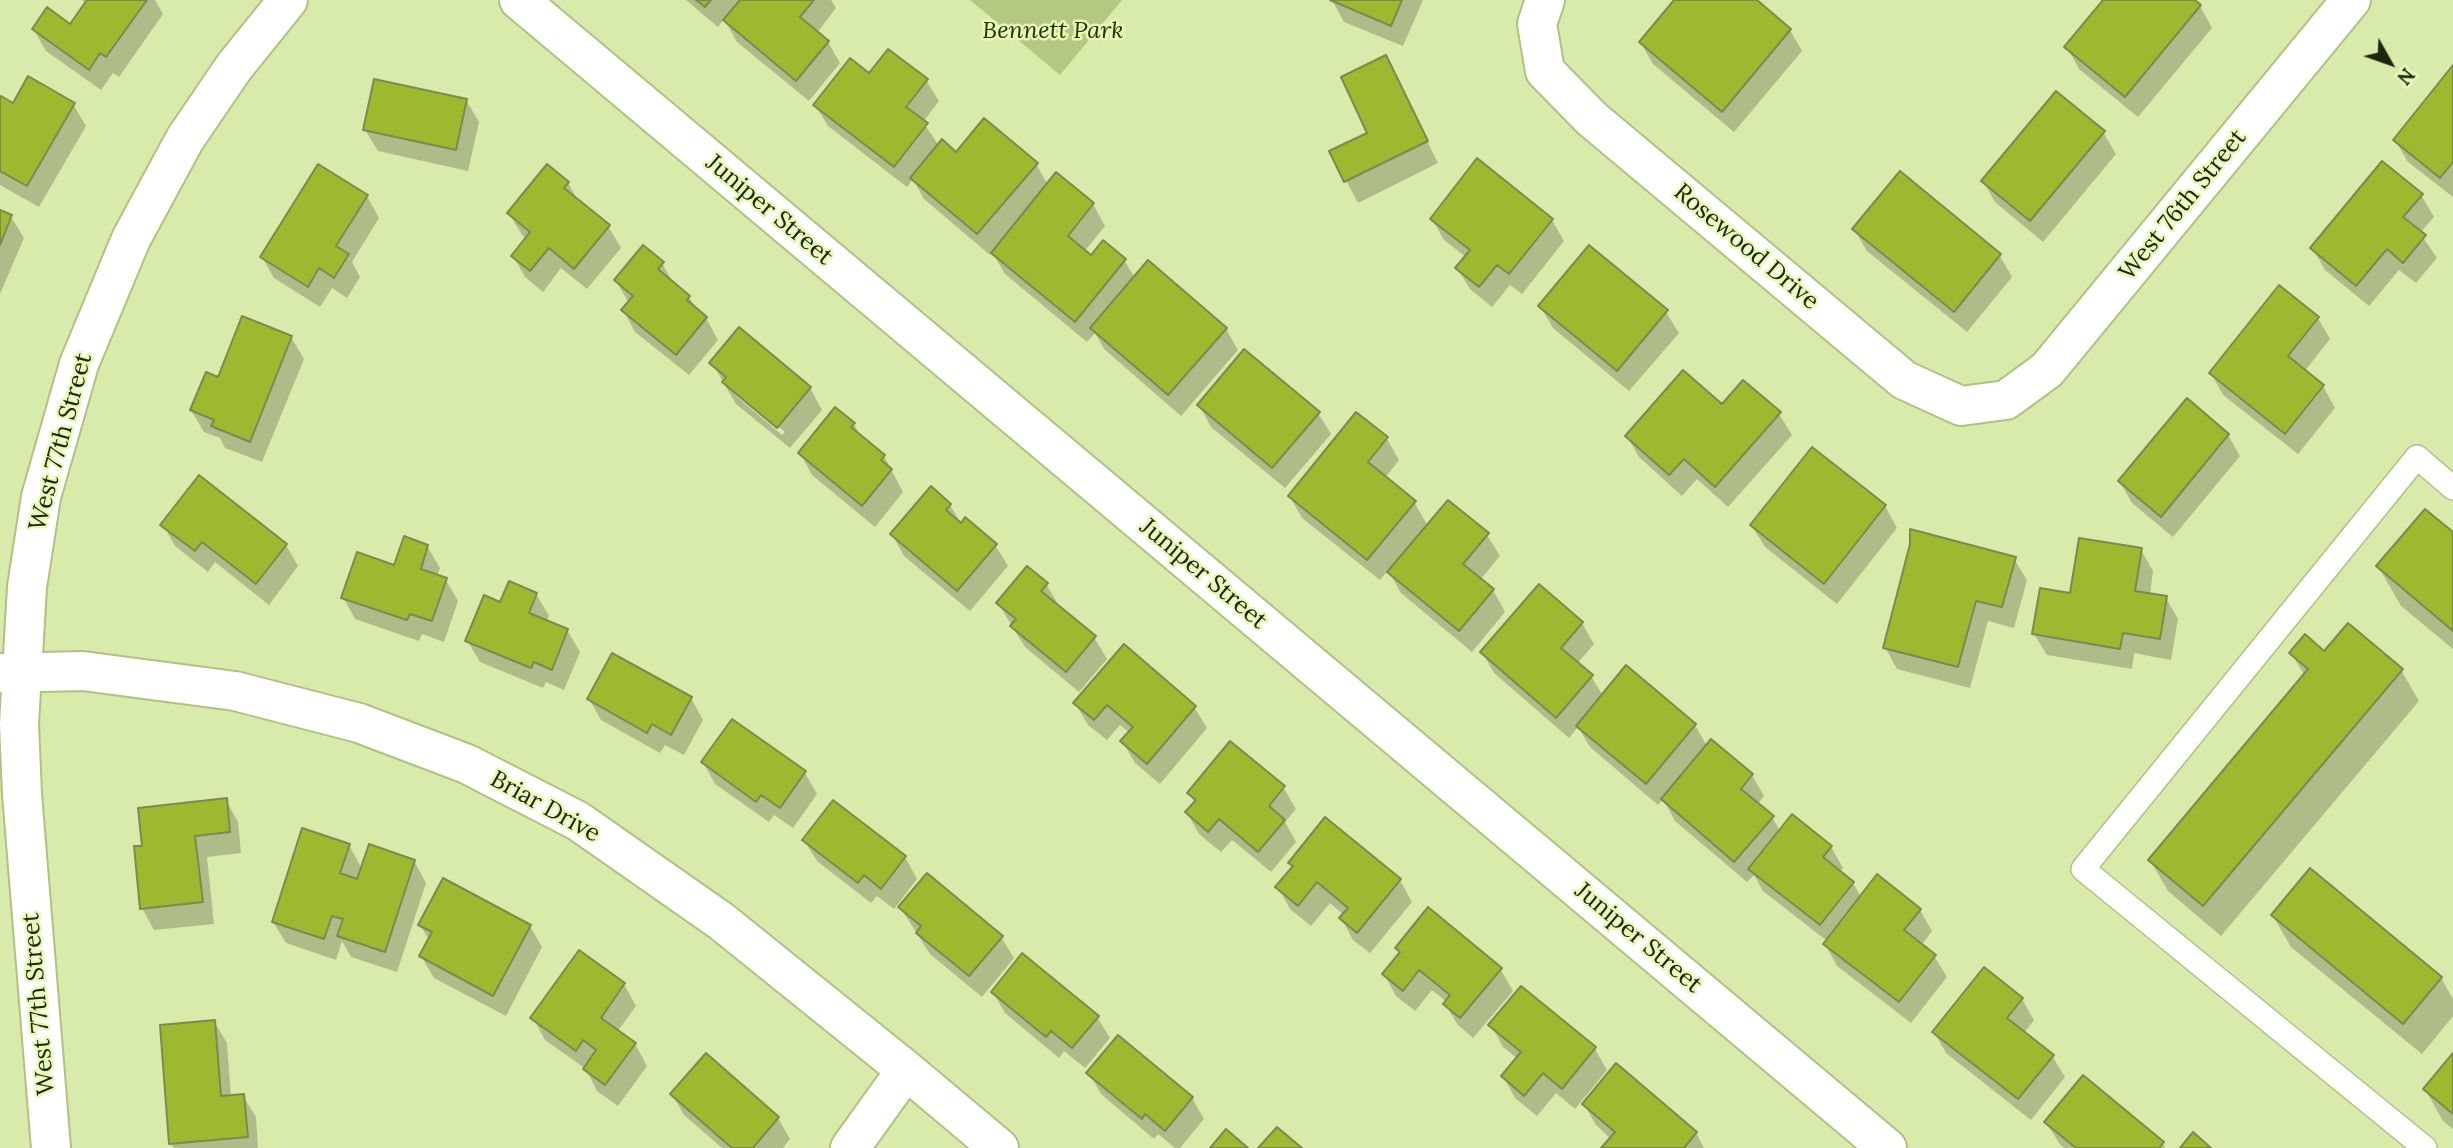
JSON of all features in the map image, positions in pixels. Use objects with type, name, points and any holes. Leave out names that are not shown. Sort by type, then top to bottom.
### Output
[{"type":"street","name":"West 77th Street","points":[[51,1148],[22,794],[19,724],[11,673],[41,497],[79,364],[131,239],[185,139],[234,67],[288,0]]},
{"type":"street","name":"Juniper Street","points":[[519,0],[1887,1148]]},
{"type":"street","name":"West 76th Street","points":[[2006,400],[2047,370],[2351,0]]},
{"type":"street","name":"Rosewood Drive","points":[[1541,12],[1545,71],[1592,119],[1904,380],[1961,406],[2006,400]]},
{"type":"street","name":"Briar Drive","points":[[11,673],[83,671],[235,691],[359,723],[467,764],[578,821],[710,913],[999,1148]]},
{"type":"street","points":[[850,1148],[906,1070]]},
{"type":"lane","points":[[2425,1148],[2083,869],[2417,457],[2453,488]]},
{"type":"green space","name":"Bennett Park","points":[[970,0],[1122,0],[1060,75]]},
{"type":"building","points":[[87,0],[147,0],[106,57],[100,53],[89,70],[32,29],[47,7],[70,24]]},
{"type":"building","points":[[696,0],[711,0],[705,7]]},
{"type":"building","points":[[740,0],[814,0],[800,17],[829,41],[796,81],[723,20]]},
{"type":"building","points":[[1330,0],[1402,0],[1391,26]]},
{"type":"building","points":[[1674,0],[1757,0],[1791,29],[1722,112],[1639,42]]},
{"type":"building","points":[[2103,0],[2195,0],[2201,5],[2125,97],[2064,47]]},
{"type":"building","points":[[888,49],[928,79],[906,107],[928,123],[894,167],[813,105],[850,58],[869,73]]},
{"type":"building","points":[[1386,55],[1428,141],[1344,182],[1329,151],[1367,133],[1341,77]]},
{"type":"building","points":[[2453,65],[2453,162],[2440,178],[2393,140]]},
{"type":"building","points":[[28,76],[75,103],[27,186],[0,171],[0,98],[1,96],[13,103]]},
{"type":"building","points":[[374,79],[467,99],[456,150],[363,130]]},
{"type":"building","points":[[2056,91],[2105,131],[2030,221],[1981,181]]},
{"type":"building","points":[[984,118],[1038,163],[977,234],[910,178],[942,139],[956,152]]},
{"type":"building","points":[[1477,158],[1553,219],[1509,274],[1497,265],[1479,287],[1455,268],[1470,250],[1430,219]]},
{"type":"building","points":[[2382,161],[2423,194],[2403,217],[2426,235],[2403,263],[2387,249],[2356,286],[2310,248]]},
{"type":"building","points":[[318,164],[368,195],[336,246],[349,254],[334,278],[319,268],[308,287],[260,257]]},
{"type":"building","points":[[547,164],[569,182],[564,188],[610,225],[574,269],[549,248],[530,271],[511,256],[530,232],[507,213]]},
{"type":"building","points":[[1900,171],[2001,254],[1954,312],[1852,229]]},
{"type":"building","points":[[1056,172],[1094,203],[1068,236],[1091,255],[1103,240],[1126,259],[1075,322],[991,253]]},
{"type":"building","points":[[0,210],[12,215],[0,245]]},
{"type":"building","points":[[643,245],[664,262],[658,269],[690,296],[687,300],[707,317],[676,355],[621,310],[633,296],[614,280]]},
{"type":"building","points":[[1589,245],[1668,310],[1617,371],[1538,306]]},
{"type":"building","points":[[1148,260],[1227,328],[1168,395],[1090,328]]},
{"type":"building","points":[[2279,285],[2319,317],[2288,356],[2324,385],[2285,434],[2209,373]]},
{"type":"building","points":[[242,316],[292,336],[250,442],[211,426],[214,420],[190,410],[206,372],[218,377]]},
{"type":"building","points":[[739,327],[811,387],[777,428],[722,382],[726,377],[709,363]]},
{"type":"building","points":[[1244,349],[1320,412],[1272,468],[1197,405]]},
{"type":"building","points":[[1683,370],[1722,404],[1743,380],[1781,412],[1715,487],[1684,459],[1669,475],[1625,436]]},
{"type":"building","points":[[2187,398],[2229,434],[2161,517],[2118,481]]},
{"type":"building","points":[[835,407],[855,423],[851,427],[885,455],[881,460],[892,469],[862,506],[798,453]]},
{"type":"building","points":[[1356,412],[1388,437],[1368,462],[1416,501],[1367,560],[1288,496]]},
{"type":"building","points":[[1812,447],[1886,505],[1824,584],[1750,525]]},
{"type":"building","points":[[199,475],[287,544],[256,584],[202,542],[195,551],[160,525]]},
{"type":"building","points":[[931,486],[951,504],[946,510],[961,523],[965,517],[997,544],[957,591],[890,534]]},
{"type":"building","points":[[1448,500],[1489,533],[1463,564],[1494,589],[1459,631],[1387,572]]},
{"type":"building","points":[[2425,509],[2453,532],[2453,631],[2376,566]]},
{"type":"building","points":[[1910,529],[2016,557],[2002,607],[1976,601],[1958,667],[1883,648],[1910,544]]},
{"type":"building","points":[[404,536],[428,545],[421,569],[447,578],[432,621],[410,614],[407,620],[341,598],[357,552],[394,565]]},
{"type":"building","points":[[2079,538],[2142,548],[2135,591],[2167,596],[2160,639],[2123,633],[2120,649],[2032,634],[2040,588],[2070,593]]},
{"type":"building","points":[[1027,566],[1048,583],[1041,591],[1096,636],[1066,672],[1010,626],[1016,619],[996,603]]},
{"type":"building","points":[[509,581],[537,593],[529,613],[568,629],[552,670],[534,662],[531,668],[465,641],[484,595],[500,602]]},
{"type":"building","points":[[1539,584],[1583,622],[1561,648],[1593,675],[1556,718],[1480,652]]},
{"type":"building","points":[[2348,623],[2403,669],[2203,906],[2148,860],[2308,669],[2289,653],[2305,634],[2324,651]]},
{"type":"building","points":[[1124,644],[1196,706],[1147,764],[1120,741],[1133,727],[1107,705],[1094,720],[1073,703]]},
{"type":"building","points":[[612,653],[692,697],[671,735],[652,724],[647,733],[587,699]]},
{"type":"building","points":[[1626,665],[1696,724],[1646,784],[1576,726]]},
{"type":"building","points":[[732,719],[806,771],[780,808],[761,795],[756,802],[701,762]]},
{"type":"building","points":[[1711,739],[1753,774],[1741,789],[1774,816],[1734,862],[1661,799]]},
{"type":"building","points":[[1230,741],[1285,786],[1269,806],[1285,820],[1258,852],[1219,819],[1208,832],[1185,812],[1196,800],[1187,793]]},
{"type":"building","points":[[227,798],[230,832],[195,836],[203,902],[140,909],[134,846],[142,846],[138,808]]},
{"type":"building","points":[[833,800],[906,856],[881,889],[864,875],[858,883],[802,840]]},
{"type":"building","points":[[1792,814],[1832,846],[1823,857],[1854,882],[1820,925],[1748,869]]},
{"type":"building","points":[[1325,817],[1401,879],[1357,933],[1339,918],[1348,908],[1317,882],[1298,906],[1275,887],[1293,866],[1288,863]]},
{"type":"building","points":[[302,828],[350,844],[340,873],[357,879],[369,844],[415,860],[385,952],[337,936],[343,919],[332,916],[324,939],[272,922]]},
{"type":"building","points":[[2310,868],[2442,977],[2403,1024],[2271,915]]},
{"type":"building","points":[[927,873],[1003,936],[969,976],[916,933],[921,926],[898,907]]},
{"type":"building","points":[[1877,874],[1921,909],[1904,930],[1936,955],[1899,1002],[1823,944]]},
{"type":"building","points":[[443,878],[531,925],[493,996],[419,956],[432,932],[418,925]]},
{"type":"building","points":[[1428,907],[1502,968],[1460,1018],[1443,1004],[1450,995],[1419,970],[1403,991],[1382,974],[1400,952],[1395,948]]},
{"type":"building","points":[[579,950],[625,983],[601,1018],[636,1043],[605,1085],[583,1069],[596,1050],[583,1040],[576,1051],[530,1018]]},
{"type":"building","points":[[1022,953],[1099,1016],[1072,1048],[1051,1031],[1046,1037],[991,992]]},
{"type":"building","points":[[1984,967],[2023,998],[2007,1018],[2054,1055],[2018,1099],[1932,1032]]},
{"type":"building","points":[[1521,986],[1596,1047],[1562,1089],[1543,1073],[1524,1096],[1501,1076],[1521,1052],[1488,1025]]},
{"type":"building","points":[[215,1020],[221,1096],[244,1094],[248,1137],[169,1144],[160,1025]]},
{"type":"building","points":[[1118,1035],[1193,1097],[1165,1131],[1145,1114],[1142,1119],[1086,1073]]},
{"type":"building","points":[[706,1053],[779,1117],[753,1148],[732,1148],[670,1094]]},
{"type":"building","points":[[2453,1053],[2453,1114],[2423,1089]]},
{"type":"building","points":[[1616,1063],[1697,1132],[1684,1148],[1601,1148],[1615,1132],[1582,1104]]},
{"type":"building","points":[[2083,1075],[2164,1142],[2159,1148],[2076,1148],[2044,1122]]},
{"type":"building","points":[[1277,1127],[1302,1148],[1258,1148]]},
{"type":"building","points":[[1226,1129],[1248,1148],[1210,1148]]},
{"type":"building","points":[[2193,1132],[2211,1148],[2180,1148]]}]
